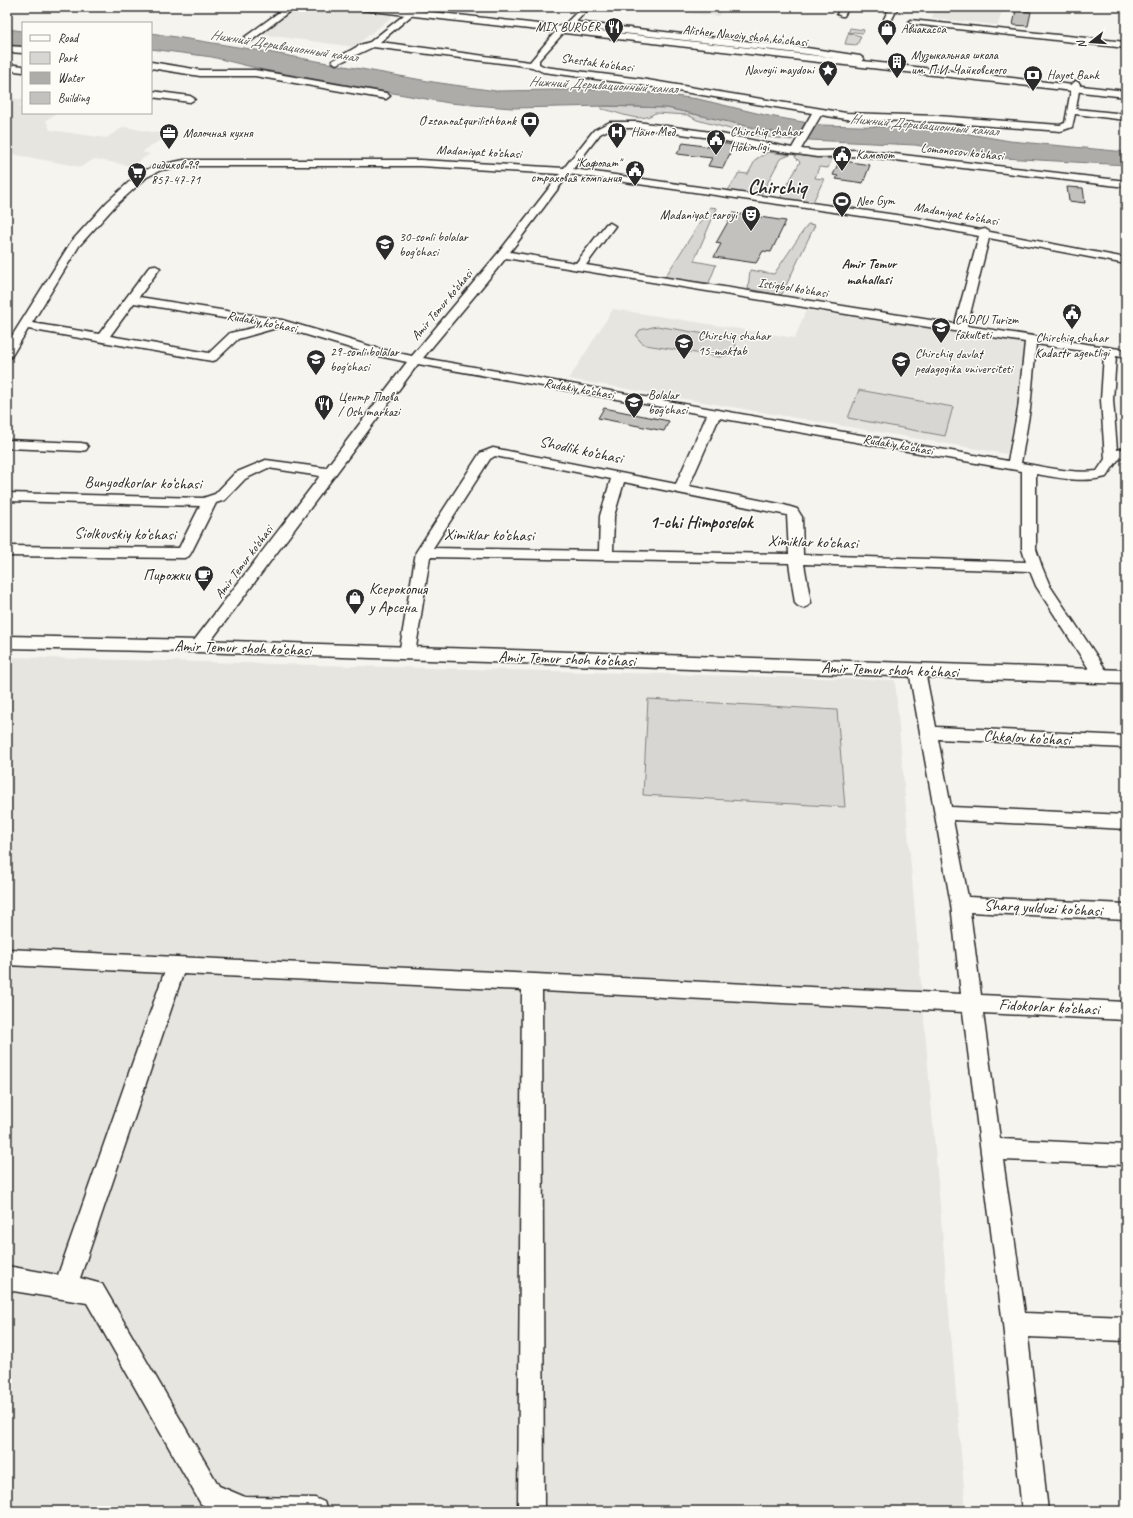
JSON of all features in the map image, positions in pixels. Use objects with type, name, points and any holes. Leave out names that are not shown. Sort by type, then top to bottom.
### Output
[{"type":"main road","name":"Alisher Navoiy shoh koʻchasi","points":[[362,7],[409,13],[566,27],[1076,86],[1126,90]]},
{"type":"main road","name":"Alisher Navoiy shoh koʻchasi","points":[[384,7],[860,59],[1076,86],[1126,94]]},
{"type":"main road","name":"Amir Temur shoh ko‘chasi","points":[[7,642],[198,646],[1126,677]]},
{"type":"street","points":[[248,39],[291,7]]},
{"type":"street","points":[[534,65],[535,60],[586,7]]},
{"type":"street","points":[[888,19],[894,7]]},
{"type":"street","points":[[336,61],[363,47],[373,44],[409,13]]},
{"type":"street","points":[[913,22],[1126,45]]},
{"type":"street","name":"Shestak ko'chasi","points":[[373,44],[534,65],[543,69],[641,82],[815,116],[938,119],[1061,128],[1069,125],[1072,111]]},
{"type":"street","points":[[7,49],[22,50]]},
{"type":"street","points":[[152,65],[200,73]]},
{"type":"street","points":[[7,67],[22,70]]},
{"type":"street","points":[[152,73],[255,73],[386,96]]},
{"type":"street","points":[[1076,86],[1072,111],[1126,117]]},
{"type":"street","points":[[152,94],[190,99]]},
{"type":"street","points":[[797,147],[815,116]]},
{"type":"street","name":"Amir Temur ko‘chasi","points":[[198,646],[415,360],[503,254],[566,171],[598,132],[615,124],[637,125],[712,135],[763,146],[797,147]]},
{"type":"street","name":"Lomonosov ko‘chasi","points":[[797,147],[817,154],[860,154],[1126,184]]},
{"type":"street","name":"Madaniyat ko‘chasi","points":[[24,325],[75,244],[111,204],[138,178],[150,171],[167,166],[202,163],[420,163],[566,171],[917,221],[985,232],[1126,260]]},
{"type":"street","points":[[579,267],[610,226]]},
{"type":"street","points":[[960,329],[985,232]]},
{"type":"street","name":"Istiqbol ko‘chasi","points":[[503,254],[960,329],[1126,354]]},
{"type":"street","points":[[102,339],[118,318],[130,298],[154,268]]},
{"type":"street","name":"Rudakiy ko‘chasi","points":[[130,298],[282,324],[378,352],[415,360],[1030,469],[1079,476],[1096,475],[1101,474],[1111,458]]},
{"type":"street","points":[[7,354],[12,337],[24,325],[212,358],[234,336],[282,324]]},
{"type":"street","points":[[1014,466],[1024,409],[1030,339]]},
{"type":"street","points":[[1110,351],[1107,400],[1111,458],[1117,454],[1126,452]]},
{"type":"street","points":[[681,489],[715,413]]},
{"type":"street","points":[[7,444],[81,447]]},
{"type":"street","name":"Shodlik ko‘chasi","points":[[407,654],[422,552],[485,456],[493,452],[784,509],[792,512],[795,517],[796,559],[803,603]]},
{"type":"street","name":"Bunyodkorlar ko‘chasi","points":[[7,497],[210,501],[220,497],[240,476],[266,464],[330,473]]},
{"type":"street","points":[[1030,469],[1029,549],[1035,567],[1043,586],[1102,676]]},
{"type":"street","points":[[606,556],[607,516],[619,477]]},
{"type":"street","name":"Siolkovskiy ko‘chasi","points":[[7,551],[184,553],[210,501]]},
{"type":"street","name":"Ximiklar ko‘chasi","points":[[422,552],[796,559],[1035,567]]},
{"type":"street","points":[[917,671],[960,904],[986,1118],[1016,1324],[1035,1511]]},
{"type":"street","name":"Chkalov ko‘chasi","points":[[929,733],[1126,742]]},
{"type":"street","points":[[944,813],[1126,822]]},
{"type":"street","name":"Sharq yulduzi ko‘chasi","points":[[960,904],[1126,912]]},
{"type":"street","name":"Fidokorlar ko‘chasi","points":[[7,957],[532,983],[971,1002],[1126,1011]]},
{"type":"street","points":[[65,1288],[176,965]]},
{"type":"street","points":[[531,1511],[532,983]]},
{"type":"street","points":[[991,1149],[1126,1155]]},
{"type":"street","points":[[7,1278],[94,1292],[210,1495],[246,1510],[315,1511]]},
{"type":"street","points":[[1016,1324],[1126,1329]]},
{"type":"shaded area","points":[[296,7],[317,7],[393,16],[354,47],[260,34]]},
{"type":"shaded area","points":[[629,7],[725,7],[718,16]]},
{"type":"shaded area","points":[[936,7],[1003,7],[998,25],[932,18]]},
{"type":"shaded area","points":[[7,97],[22,100],[22,104],[18,106],[22,107],[22,114],[55,114],[46,120],[50,130],[106,138],[124,127],[168,135],[142,152],[150,154],[132,166],[94,159],[81,167],[7,153]]},
{"type":"shaded area","name":"Chirchiq davlat pedagogika universiteti","points":[[613,309],[795,338],[806,310],[1028,343],[1007,454],[569,379]]},
{"type":"shaded area","points":[[7,657],[895,680],[966,1511],[7,1511]]},
{"type":"green space","points":[[850,28],[864,30],[863,33],[849,33],[861,36],[857,45],[845,44]]},
{"type":"green space","points":[[601,106],[667,108],[793,136],[792,140],[752,135],[697,120],[688,115],[655,113],[642,118],[635,118],[601,109]]},
{"type":"green space","points":[[768,152],[790,155],[780,159],[760,197],[727,192],[739,173],[748,174],[756,159]]},
{"type":"green space","points":[[796,155],[832,159],[828,168],[819,167],[815,178],[824,179],[812,204],[779,200],[800,162],[795,157]]},
{"type":"green space","points":[[710,207],[717,208],[694,261],[716,265],[709,283],[667,279],[665,277]]},
{"type":"green space","points":[[808,224],[815,225],[782,294],[775,297],[775,294],[748,289],[750,270],[774,274]]},
{"type":"green space","points":[[657,326],[729,338],[734,341],[737,348],[732,354],[720,357],[646,345],[636,336],[640,330]]},
{"type":"green space","points":[[859,390],[953,407],[945,436],[848,418]]},
{"type":"green space","points":[[648,699],[837,710],[845,807],[643,795]]},
{"type":"water","points":[[7,29],[22,31],[22,47],[7,47]]},
{"type":"water","points":[[152,33],[256,50],[433,82],[496,91],[621,89],[698,99],[769,116],[820,125],[934,128],[1010,141],[1126,152],[1126,165],[986,157],[915,145],[809,140],[667,108],[608,106],[512,108],[449,103],[264,70],[212,57],[152,49]]},
{"type":"building","points":[[1016,10],[1031,12],[1028,26],[1013,25]]},
{"type":"building","name":"Chirchiq shahar Hokimligi","points":[[683,143],[717,148],[720,143],[734,145],[723,168],[708,166],[712,158],[677,154]]},
{"type":"building","name":"Камолот","points":[[844,161],[870,165],[863,183],[836,179],[838,176],[833,175],[838,164],[842,165]]},
{"type":"building","points":[[1067,187],[1083,188],[1085,203],[1069,201]]},
{"type":"building","name":"Madaniyat saroyi","points":[[733,213],[786,221],[771,252],[763,251],[756,263],[714,257],[721,244],[716,243]]},
{"type":"building","name":"Bolalar bog'chasi","points":[[604,408],[669,421],[664,431],[598,418]]},
{"type":"place","name":"MIX BURGER","points":[[614,44]]},
{"type":"place","name":"Авиакасса","points":[[887,46]]},
{"type":"place","name":"Музыкальная школа им. П.И. Чайковского","points":[[897,79]]},
{"type":"place","name":"Navoyii maydoni","points":[[828,87]]},
{"type":"place","name":"Hayot Bank","points":[[1033,92]]},
{"type":"place","name":"Oʻzsanoatqurilishbank","points":[[530,138]]},
{"type":"place","name":"Нано Мед","points":[[617,149]]},
{"type":"place","name":"Молочная кухня","points":[[169,150]]},
{"type":"place","name":"Chirchiq shahar Hokimligi","points":[[716,156]]},
{"type":"place","name":"Камолот","points":[[842,172]]},
{"type":"place","name":"\"Кафолат\" страховая компания","points":[[635,187]]},
{"type":"place","name":"сидиков 99 857-47-71","points":[[137,189]]},
{"type":"place","name":"Neo Gym","points":[[842,218]]},
{"type":"place","name":"Madaniyat saroyi","points":[[751,232]]},
{"type":"place","name":"30-sonli bolalar bog'chasi","points":[[385,261]]},
{"type":"place","name":"Chirchiq shahar Kadastr agentligi","points":[[1072,330]]},
{"type":"place","name":"ChDPU Turizm fakulteti","points":[[941,344]]},
{"type":"place","name":"Chirchiq shahar 15-maktab","points":[[684,360]]},
{"type":"place","name":"29-sonli bolalar bog'chasi","points":[[316,376]]},
{"type":"place","name":"Chirchiq davlat pedagogika universiteti","points":[[901,378]]},
{"type":"place","name":"Bolalar bog'chasi","points":[[634,419]]},
{"type":"place","name":"Центр Плова / Osh markazi","points":[[324,421]]},
{"type":"place","name":"Пирожки","points":[[204,592]]},
{"type":"place","name":"Ксерокопия у Арсена","points":[[355,615]]},
{"type":"district","name":"Chirchiq","points":[[777,187]]},
{"type":"district","name":"Amir Temur mahallasi","points":[[869,272]]},
{"type":"district","name":"1-chi Himposelok","points":[[701,522]]},
{"type":"water label","name":"Нижний Деривационный канал","points":[[284,46]]},
{"type":"water label","name":"Нижний Деривационный канал","points":[[603,85]]},
{"type":"water label","name":"Нижний Деривационный канал","points":[[924,125]]}]
